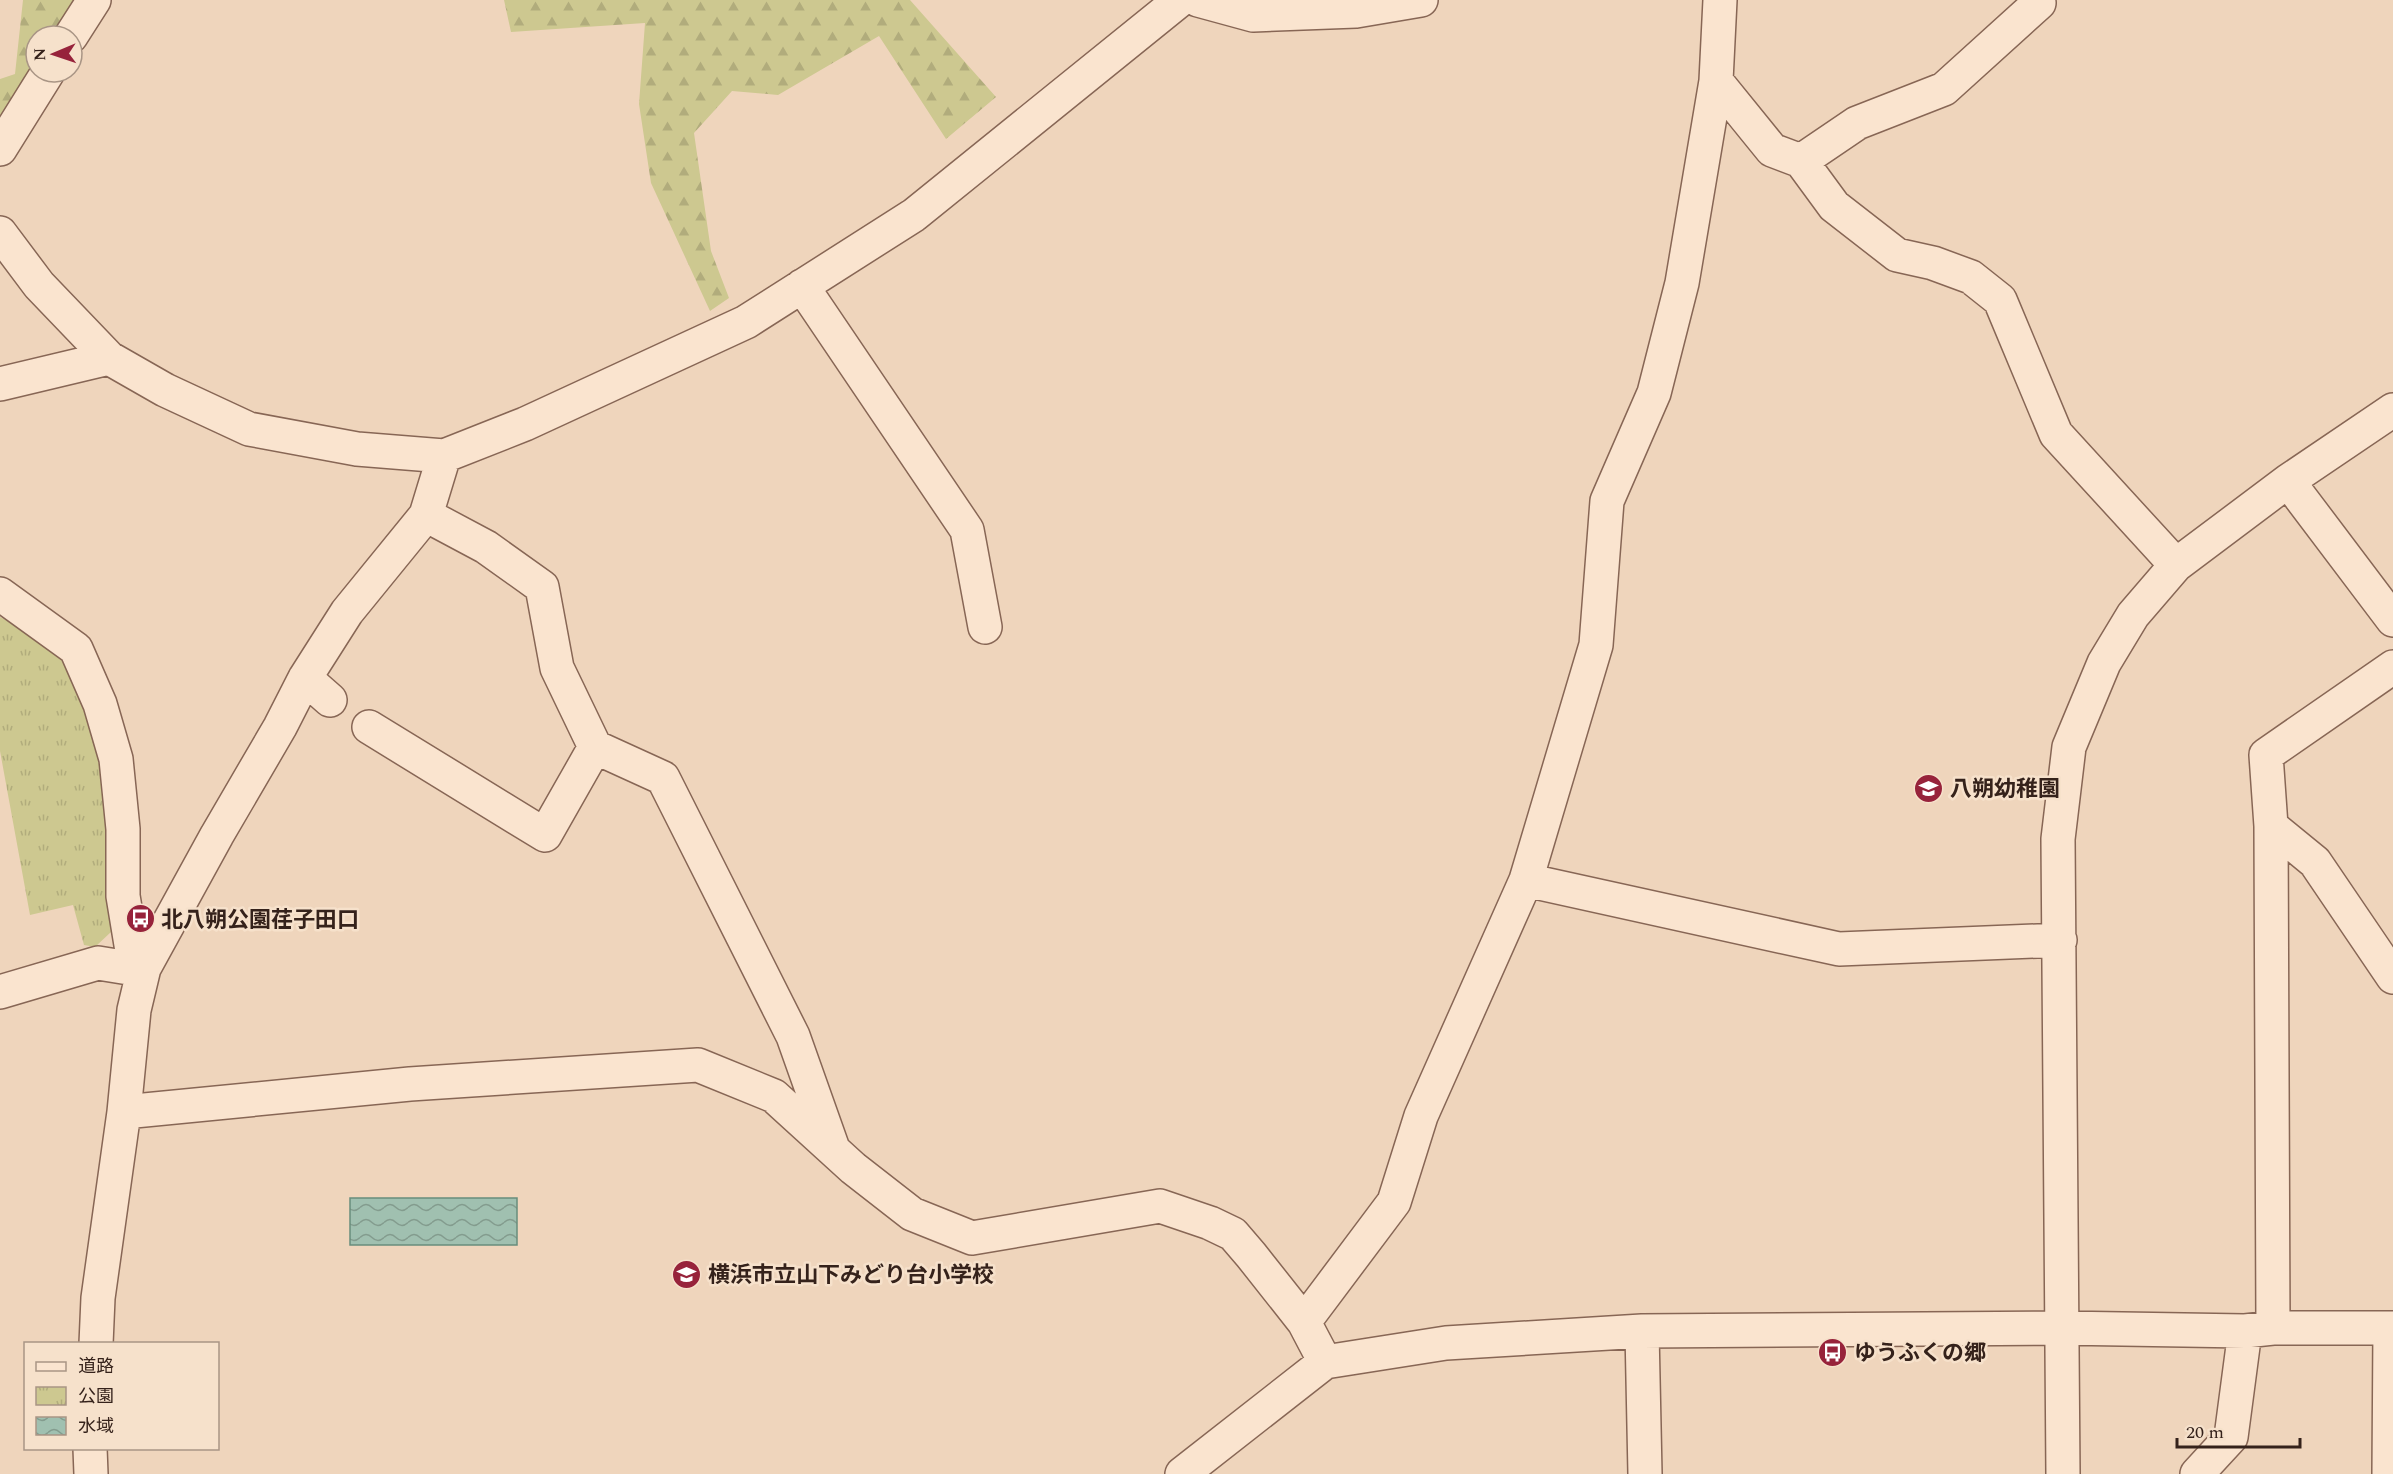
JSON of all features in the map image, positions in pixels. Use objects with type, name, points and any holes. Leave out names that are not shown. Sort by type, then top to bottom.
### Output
[{"type":"street","points":[[79,24],[94,0]]},
{"type":"street","points":[[0,233],[39,285],[109,358],[165,390],[249,429],[357,449],[444,456],[536,419],[736,327],[914,215],[1180,0]]},
{"type":"street","points":[[1198,0],[1252,15],[1356,11],[1421,0]]},
{"type":"street","points":[[1304,1322],[1394,1202],[1421,1116],[1526,880],[1596,645],[1607,501],[1654,393],[1682,283],[1716,81],[1720,0]]},
{"type":"street","points":[[1801,161],[1857,123],[1944,89],[2039,3],[2037,0]]},
{"type":"street","points":[[1716,81],[1772,150],[1801,161],[1834,206],[1897,255],[1934,263],[1971,277],[2000,300],[2056,434],[2176,565]]},
{"type":"street","points":[[0,149],[41,84]]},
{"type":"street","points":[[802,286],[967,530],[985,627]]},
{"type":"street","points":[[0,384],[109,358]]},
{"type":"street","points":[[2063,1474],[2058,839],[2069,747],[2104,663],[2133,615],[2176,565],[2288,481],[2393,410]]},
{"type":"street","points":[[140,969],[280,728],[305,678],[347,612],[426,514],[444,456]]},
{"type":"street","points":[[2288,481],[2393,620]]},
{"type":"street","points":[[426,514],[486,547],[542,587],[558,668],[595,747],[663,778],[793,1036],[834,1150]]},
{"type":"street","points":[[0,594],[76,649],[100,704],[116,759],[123,829],[123,896],[140,969],[124,1112],[98,1298],[96,1342]]},
{"type":"street","points":[[2197,1474],[2231,1437],[2259,1329],[2271,826],[2266,755],[2393,667]]},
{"type":"street","points":[[305,678],[330,700]]},
{"type":"street","points":[[369,727],[545,835],[595,747]]},
{"type":"street","points":[[2271,826],[2315,862],[2393,977]]},
{"type":"street","points":[[1526,880],[1839,949],[2060,940]]},
{"type":"street","points":[[0,992],[98,963],[140,969]]},
{"type":"street","points":[[124,1112],[410,1084],[698,1065],[774,1096],[834,1150],[912,1214],[972,1238],[1160,1206],[1210,1223],[1233,1234],[1304,1322],[1325,1362]]},
{"type":"street","points":[[1182,1474],[1325,1362],[1446,1343],[1642,1331],[2392,1328],[2389,1474]]},
{"type":"street","points":[[1642,1331],[1645,1474]]},
{"type":"street","points":[[90,1450],[91,1474]]},
{"type":"green space","points":[[23,0],[76,0],[61,24],[24,24],[24,84],[0,124],[0,79],[15,74]]},
{"type":"green space","points":[[504,0],[910,0],[996,97],[946,139],[879,36],[778,95],[732,91],[694,133],[711,251],[729,298],[710,311],[651,183],[639,104],[645,23],[511,32]]},
{"type":"green space","points":[[0,617],[66,653],[102,758],[111,932],[95,947],[84,945],[73,905],[30,915],[0,751]]},
{"type":"water","points":[[350,1198],[517,1198],[517,1245],[350,1245]]},
{"type":"place","name":"八朔幼稚園","points":[[1929,788]]},
{"type":"place","name":"北八朔公園荏子田口","points":[[140,919]]},
{"type":"place","name":"横浜市立山下みどり台小学校","points":[[687,1274]]},
{"type":"place","name":"ゆうふくの郷","points":[[1833,1352]]}]
